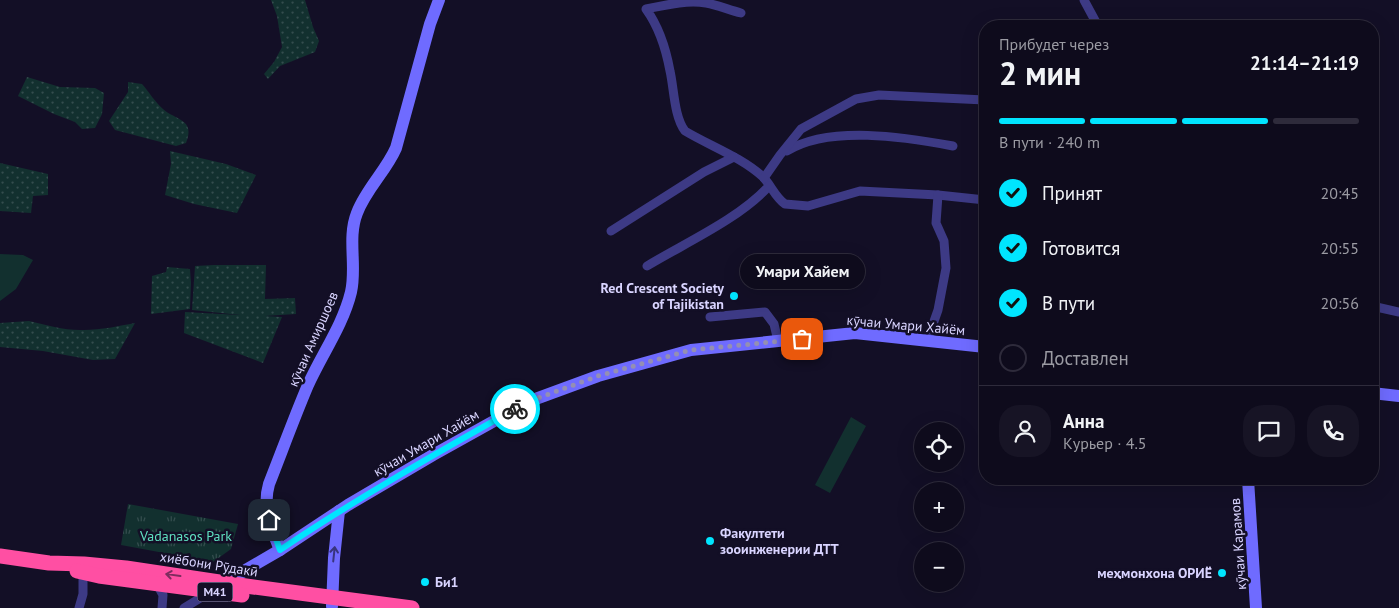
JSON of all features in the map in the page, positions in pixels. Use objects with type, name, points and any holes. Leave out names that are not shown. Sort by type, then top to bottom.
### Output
[{"type":"highway","name":"M41","points":[[0,556],[83,568],[157,584],[210,592],[332,604],[348,608]]},
{"type":"highway","name":"хиёбони Рӯдакӣ","points":[[83,568],[135,569],[224,583],[332,604],[412,608]]},
{"type":"street","name":"кӯчаи Амиршоев","points":[[280,550],[271,528],[266,508],[269,484],[309,384],[343,315],[351,292],[353,278],[353,226],[358,211],[391,161],[396,148],[430,24],[439,0]]},
{"type":"street","points":[[1084,0],[1095,20]]},
{"type":"street","points":[[741,13],[708,3],[698,2],[673,3],[646,9],[660,33],[670,69],[679,121],[685,131],[734,157],[767,182],[785,204],[808,206],[860,191],[979,199]]},
{"type":"street","points":[[646,266],[725,220],[760,197],[780,155],[801,129],[856,99],[879,95],[979,100]]},
{"type":"street","points":[[780,155],[803,142],[854,136],[887,136],[953,146]]},
{"type":"street","points":[[611,231],[704,172],[734,157]]},
{"type":"street","points":[[926,341],[938,310],[946,268],[944,241],[936,223],[938,195]]},
{"type":"street","points":[[1379,308],[1399,312]]},
{"type":"street","points":[[710,317],[765,312],[774,324],[778,341]]},
{"type":"street","name":"кӯчаи Умари Хайём","points":[[210,592],[280,550],[339,511],[433,455],[530,401],[598,376],[691,350],[855,333],[979,346]]},
{"type":"street","points":[[1379,394],[1399,396]]},
{"type":"street","name":"кӯчаи Карамов","points":[[1248,485],[1256,608]]},
{"type":"street","points":[[332,604],[339,511]]},
{"type":"street","points":[[79,608],[82,598],[83,568]]},
{"type":"street","points":[[157,584],[163,596],[162,608]]},
{"type":"street","points":[[184,608],[210,592]]},
{"type":"green space","points":[[271,0],[305,0],[319,41],[315,52],[280,66],[268,79],[264,74],[274,62],[282,47],[277,16]]},
{"type":"green space","points":[[27,77],[60,87],[95,88],[104,93],[102,114],[95,128],[82,129],[75,122],[18,96]]},
{"type":"green space","points":[[128,82],[142,84],[163,109],[183,121],[188,129],[186,143],[176,146],[115,130],[109,121],[128,92]]},
{"type":"green space","points":[[170,151],[226,164],[256,175],[237,213],[194,204],[165,195],[171,164]]},
{"type":"green space","points":[[0,163],[48,174],[48,195],[33,196],[31,213],[0,211]]},
{"type":"green space","points":[[0,254],[23,255],[33,260],[16,289],[0,301]]},
{"type":"green space","points":[[266,265],[265,299],[295,298],[296,314],[265,316],[282,317],[263,363],[184,333],[185,312],[240,315],[192,310],[195,266]]},
{"type":"green space","points":[[167,267],[190,269],[190,309],[151,314],[152,276],[166,272]]},
{"type":"green space","points":[[29,321],[70,330],[103,329],[135,323],[115,359],[93,360],[43,351],[0,347],[0,323]]},
{"type":"green space","points":[[851,417],[866,426],[830,493],[815,485]]},
{"type":"green space","name":"Vadanasos Park","points":[[128,504],[238,524],[231,549],[213,562],[121,545]]},
{"type":"way so far","points":[[515,409],[530,401],[598,376],[691,350],[802,339]]},
{"type":"place","name":"Red Crescent Society of Tajikistan","points":[[734,296]]},
{"type":"place","name":"Умари Хайем","points":[[802,339]]},
{"type":"place","name":"Факултети зооинженерии ДТТ","points":[[710,541]]},
{"type":"place","name":"меҳмонхона ОРИЁ","points":[[1222,573]]},
{"type":"place","name":"Би1","points":[[425,582]]},
{"type":"route","points":[[269,520],[280,550],[348,505],[515,409]]}]
